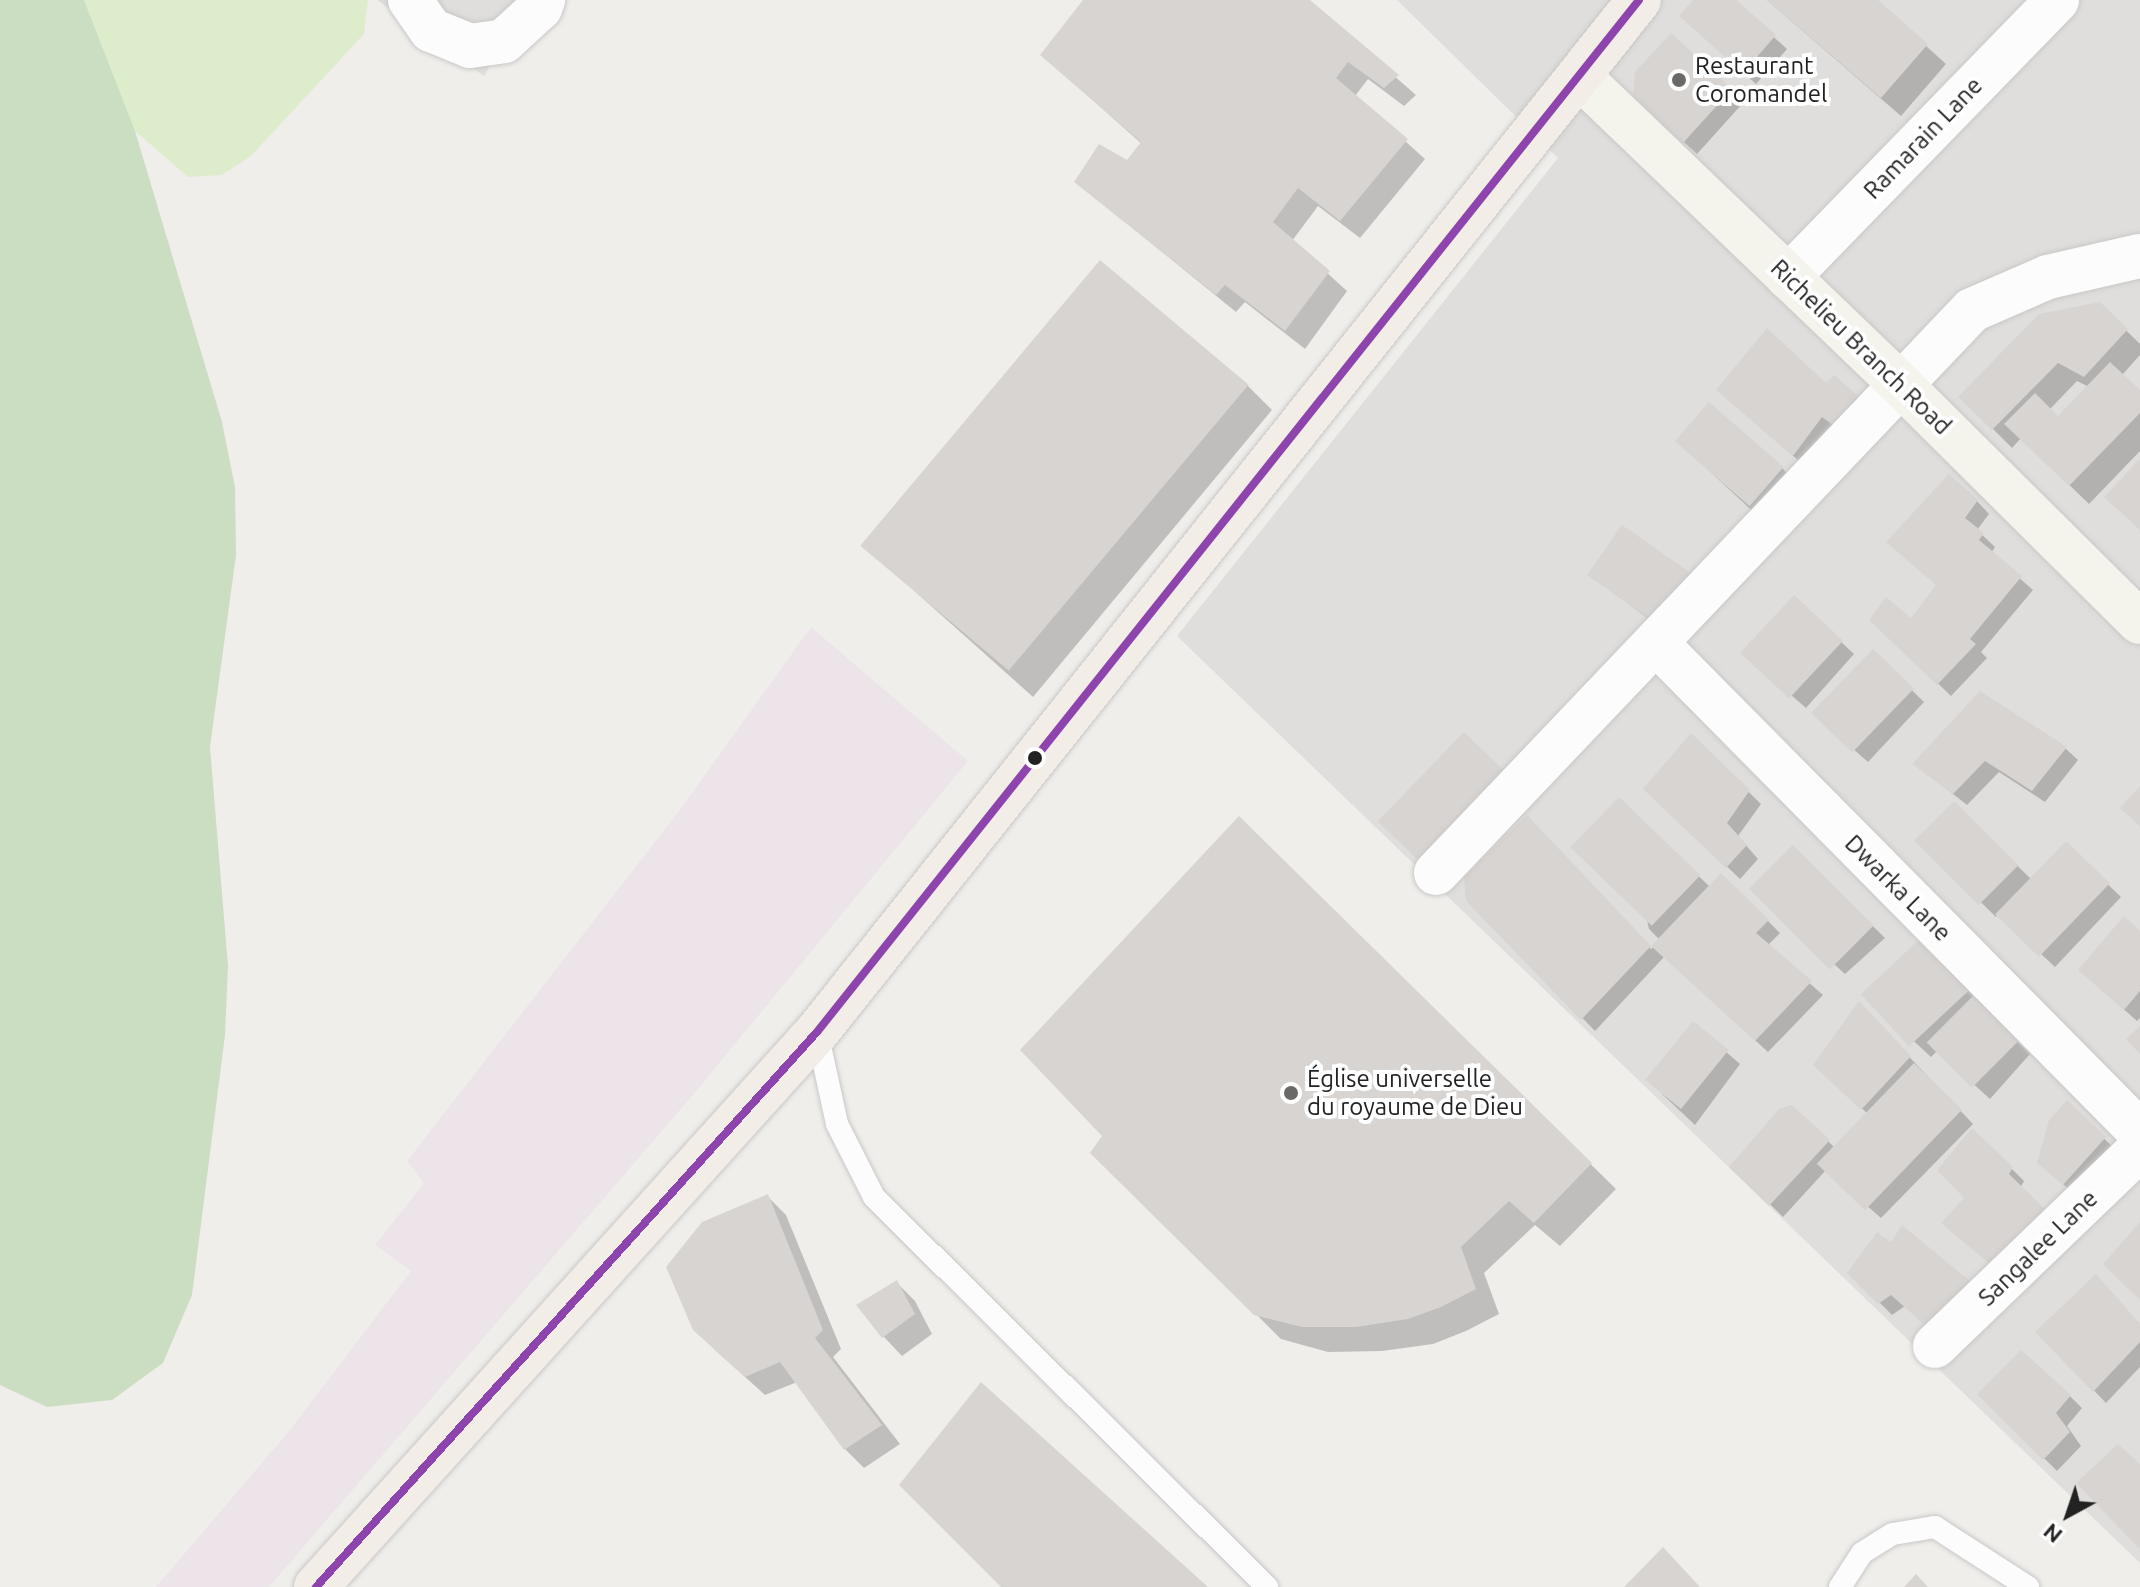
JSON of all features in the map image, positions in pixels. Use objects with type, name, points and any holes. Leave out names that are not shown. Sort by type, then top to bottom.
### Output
[{"type":"main road","points":[[316,1587],[817,1032],[1639,0]]},
{"type":"main road","name":"Richelieu Branch Road","points":[[1579,76],[1902,386],[2140,622]]},
{"type":"street","points":[[410,0],[431,30],[470,46],[504,41],[540,8],[543,0]]},
{"type":"street","name":"Ramarain Lane","points":[[1788,277],[2057,0]]},
{"type":"street","points":[[1436,873],[1972,310],[2048,277],[2140,256]]},
{"type":"street","name":"Dwarka Lane","points":[[1656,643],[2140,1132]]},
{"type":"street","name":"Sangalee Lane","points":[[1935,1346],[2140,1149]]},
{"type":"lane","points":[[817,1032],[837,1124],[874,1197],[1267,1587]]},
{"type":"lane","points":[[1840,1587],[1862,1553],[1893,1534],[1935,1527],[2028,1587]]},
{"type":"shaded area","points":[[377,0],[529,0],[484,76]]},
{"type":"shaded area","points":[[1397,0],[2140,0],[2140,1563],[1177,636],[1558,158]]},
{"type":"shaded area","points":[[811,627],[968,761],[698,1089],[269,1587],[156,1587],[289,1431],[411,1271],[375,1245],[424,1183],[407,1161],[679,811]]},
{"type":"green space","points":[[0,0],[84,0],[135,131],[222,422],[235,487],[236,555],[210,747],[228,966],[225,1035],[192,1295],[163,1363],[112,1400],[47,1407],[0,1385]]},
{"type":"green space","points":[[84,0],[368,0],[364,34],[251,156],[222,175],[188,177],[135,131]]},
{"type":"building","points":[[1083,0],[1310,0],[1399,75],[1384,88],[1348,62],[1336,78],[1408,139],[1340,221],[1298,188],[1273,222],[1330,271],[1285,331],[1225,285],[1216,295],[1074,182],[1099,144],[1127,160],[1141,142],[1040,55]]},
{"type":"building","points":[[1693,0],[1736,0],[1776,35],[1743,73],[1679,16]]},
{"type":"building","points":[[1767,0],[1878,0],[1928,44],[1881,98]]},
{"type":"building","name":"Restaurant Coromandel","points":[[1671,33],[1732,89],[1683,143],[1633,97],[1635,72]]},
{"type":"building","points":[[1100,260],[1249,385],[1009,670],[860,546]]},
{"type":"building","points":[[2100,302],[2128,329],[2084,377],[2058,363],[1992,430],[1958,397],[2039,314]]},
{"type":"building","points":[[1767,328],[1826,383],[1834,375],[1858,396],[1834,426],[1822,417],[1793,456],[1716,390]]},
{"type":"building","points":[[2110,362],[2140,390],[2140,413],[2069,486],[2004,424],[2035,393],[2058,416]]},
{"type":"building","points":[[1709,402],[1784,467],[1750,506],[1675,441]]},
{"type":"building","points":[[2140,459],[2140,530],[2104,497]]},
{"type":"building","points":[[1949,474],[1978,500],[1965,518],[1984,533],[1979,540],[2022,576],[1970,639],[1976,644],[1937,685],[1869,620],[1886,597],[1911,618],[1936,585],[1886,542]]},
{"type":"building","points":[[1622,525],[1695,576],[1660,626],[1587,575]]},
{"type":"building","points":[[1794,595],[1843,641],[1789,698],[1740,653]]},
{"type":"building","points":[[1873,649],[1914,689],[1852,753],[1811,713]]},
{"type":"building","points":[[1980,691],[2067,747],[2032,791],[1985,761],[1953,794],[1912,764]]},
{"type":"building","points":[[1464,732],[1505,772],[1419,861],[1378,821]]},
{"type":"building","points":[[1691,733],[1750,790],[1727,823],[1747,845],[1726,868],[1643,789]]},
{"type":"building","points":[[2140,786],[2140,826],[2120,808]]},
{"type":"building","points":[[1619,797],[1700,875],[1652,926],[1570,847]]},
{"type":"building","points":[[1954,801],[2018,865],[1979,905],[1914,841]]},
{"type":"building","points":[[1527,815],[1651,946],[1581,1020],[1466,901],[1464,877]]},
{"type":"building","name":"Église universelle du royaume de Dieu","points":[[1239,816],[1592,1163],[1534,1223],[1509,1201],[1461,1247],[1476,1289],[1441,1307],[1408,1319],[1356,1327],[1302,1327],[1254,1315],[1090,1153],[1102,1136],[1020,1050]]},
{"type":"building","points":[[2066,841],[2110,883],[2039,957],[1995,914]]},
{"type":"building","points":[[1793,845],[1874,926],[1830,969],[1749,889]]},
{"type":"building","points":[[1721,873],[1769,920],[1756,933],[1812,981],[1755,1041],[1651,946]]},
{"type":"building","points":[[2124,916],[2140,931],[2140,991],[2124,1010],[2078,970]]},
{"type":"building","points":[[1920,939],[1968,991],[1909,1046],[1861,994]]},
{"type":"building","points":[[1974,995],[2019,1040],[1972,1088],[1927,1042]]},
{"type":"building","points":[[1859,1001],[1911,1056],[1861,1110],[1813,1065]]},
{"type":"building","points":[[1693,1021],[1729,1050],[1681,1109],[1645,1080]]},
{"type":"building","points":[[2140,1026],[2140,1054],[2126,1039]]},
{"type":"building","points":[[1914,1063],[1962,1110],[1865,1210],[1817,1164]]},
{"type":"building","points":[[2067,1100],[2106,1137],[2063,1185],[2037,1163],[2049,1120]]},
{"type":"building","points":[[1792,1105],[1830,1140],[1769,1206],[1729,1167],[1779,1109]]},
{"type":"building","points":[[1972,1128],[2013,1167],[2009,1174],[2057,1221],[1998,1271],[1941,1223],[1964,1198],[1937,1170]]},
{"type":"building","points":[[768,1194],[823,1330],[815,1338],[882,1425],[844,1450],[780,1362],[745,1377],[693,1330],[666,1267],[702,1222]]},
{"type":"building","points":[[2140,1222],[2140,1300],[2103,1264]]},
{"type":"building","points":[[1902,1225],[1971,1282],[1927,1327],[1891,1295],[1878,1304],[1847,1273],[1877,1232],[1891,1242]]},
{"type":"building","points":[[2096,1274],[2140,1324],[2140,1342],[2093,1392],[2035,1332]]},
{"type":"building","points":[[897,1280],[915,1314],[882,1338],[856,1305]]},
{"type":"building","points":[[2021,1350],[2071,1395],[2056,1413],[2070,1432],[2043,1460],[1977,1394]]},
{"type":"building","points":[[981,1382],[1208,1587],[1001,1587],[899,1485]]},
{"type":"building","points":[[2118,1444],[2140,1464],[2140,1549],[2076,1483]]},
{"type":"building","points":[[1663,1547],[1700,1587],[1624,1587]]},
{"type":"building","points":[[1916,1574],[1928,1587],[1904,1587]]},
{"type":"transit line","points":[[316,1587],[817,1032],[1639,0]]},
{"type":"place","name":"Restaurant Coromandel","points":[[1679,80]]},
{"type":"place","name":"Église universelle du royaume de Dieu","points":[[1291,1093]]}]
